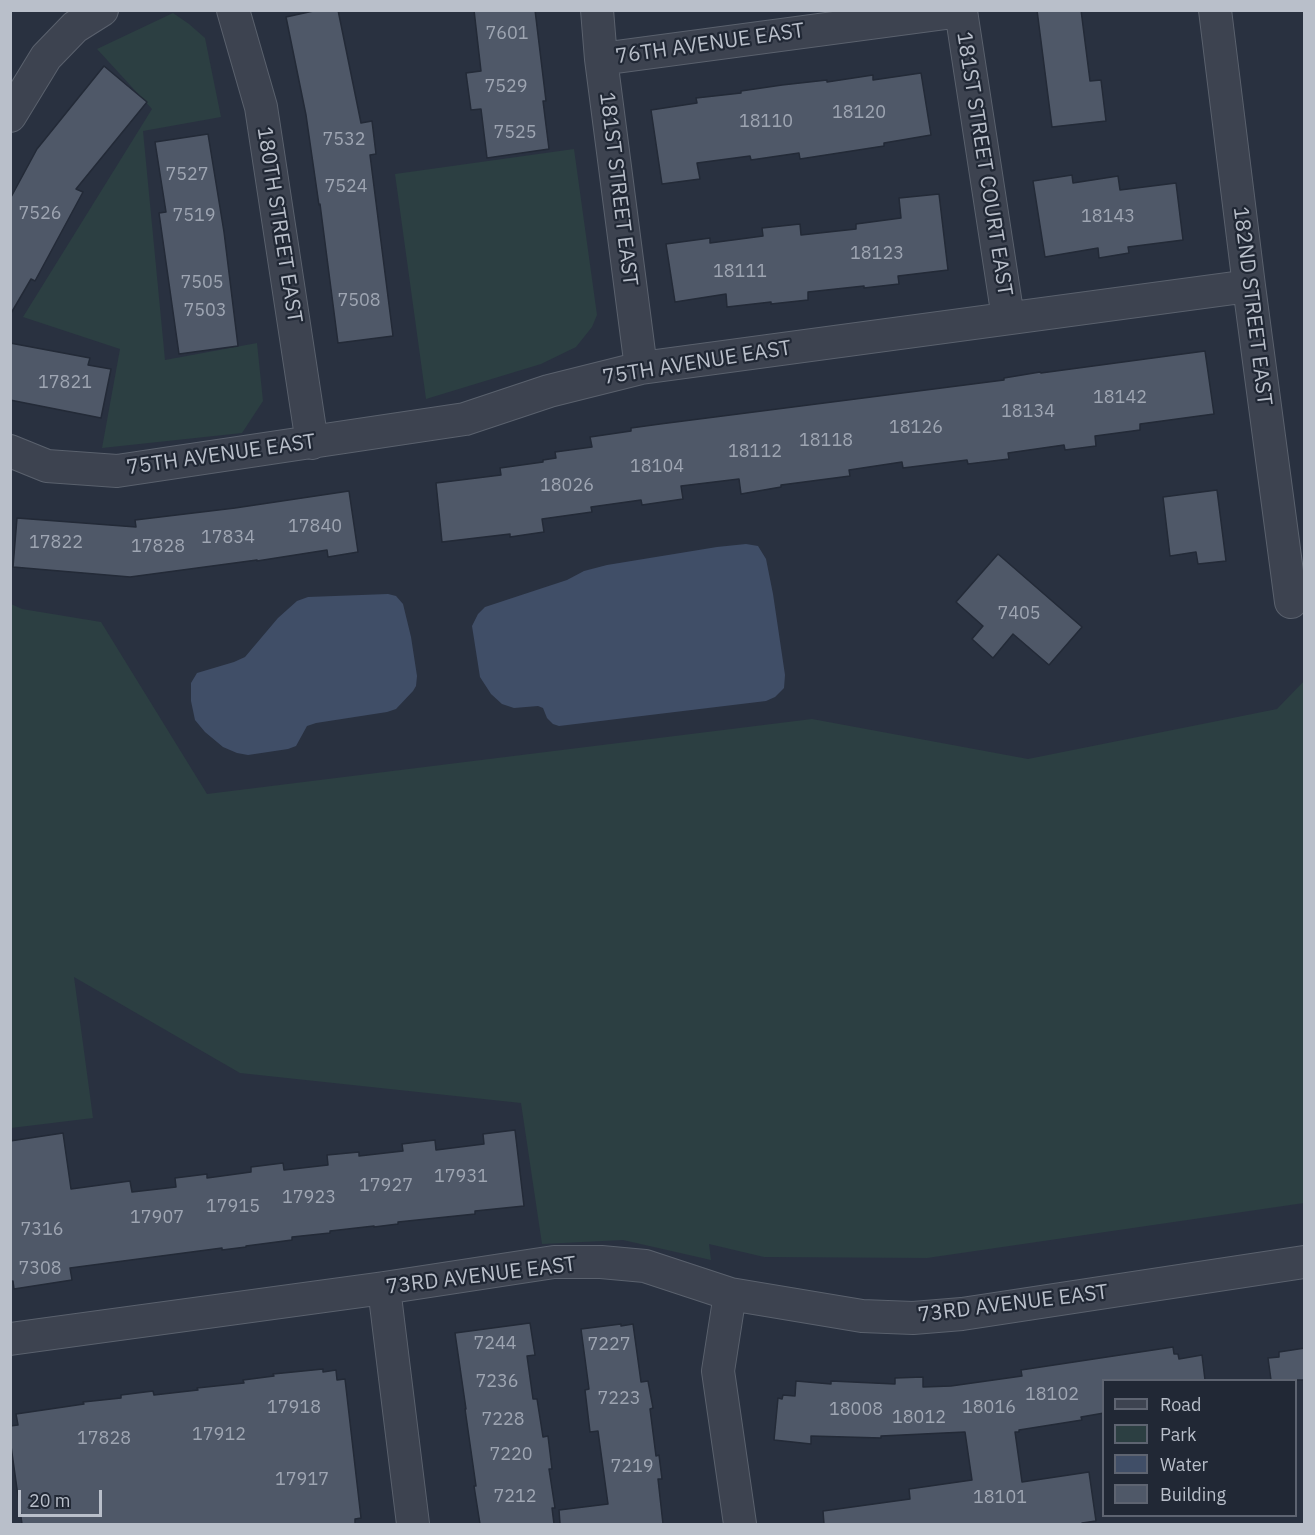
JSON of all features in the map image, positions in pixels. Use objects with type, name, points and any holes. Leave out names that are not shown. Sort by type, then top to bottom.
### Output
[{"type":"street","points":[[10,116],[46,57],[75,27],[102,10]]},
{"type":"street","name":"180TH STREET EAST","points":[[233,10],[261,107],[312,442]]},
{"type":"street","name":"181ST STREET EAST","points":[[597,10],[601,59],[641,368]]},
{"type":"street","name":"182ND STREET EAST","points":[[1215,10],[1291,602]]},
{"type":"street","name":"76TH AVENUE EAST","points":[[601,59],[961,11]]},
{"type":"street","name":"181ST STREET COURT EAST","points":[[961,11],[1008,318]]},
{"type":"street","name":"75TH AVENUE EAST","points":[[10,451],[46,466],[117,471],[465,419],[549,391],[641,368],[1249,286]]},
{"type":"street","name":"73RD AVENUE EAST","points":[[10,1339],[554,1263],[601,1262],[645,1266],[730,1294],[862,1316],[913,1318],[962,1314],[1305,1262]]},
{"type":"street","points":[[384,1288],[413,1524]]},
{"type":"street","points":[[730,1294],[718,1371],[740,1524]]},
{"type":"green space","points":[[173,13],[205,38],[221,117],[143,131],[165,360],[257,343],[263,401],[242,433],[102,448],[120,349],[23,317],[152,109],[97,49]]},
{"type":"green space","points":[[574,149],[597,315],[592,327],[576,347],[541,364],[426,399],[395,174]]},
{"type":"green space","points":[[11,604],[22,609],[101,622],[207,794],[812,719],[1028,759],[1277,709],[1304,681],[1304,1203],[927,1258],[764,1257],[709,1244],[711,1260],[623,1240],[542,1244],[521,1103],[240,1073],[74,977],[93,1118],[11,1128]]},
{"type":"water","points":[[746,544],[758,546],[766,559],[773,594],[785,675],[784,688],[775,697],[766,701],[559,726],[553,724],[547,718],[543,708],[538,706],[514,708],[502,704],[491,694],[480,677],[472,626],[478,614],[485,607],[567,580],[584,571],[607,565]]},
{"type":"water","points":[[388,594],[396,596],[403,604],[417,676],[413,691],[396,709],[316,723],[307,726],[296,746],[248,755],[223,747],[195,720],[191,701],[191,683],[197,673],[245,657],[278,618],[297,601],[308,597]]},
{"type":"building","points":[[318,10],[338,10],[361,123],[372,121],[376,154],[370,155],[393,336],[338,343],[306,115],[286,17]]},
{"type":"building","points":[[474,10],[535,10],[546,101],[543,101],[549,149],[487,158],[481,109],[471,110],[466,73],[481,71]]},
{"type":"building","points":[[1037,10],[1081,10],[1090,81],[1101,80],[1106,121],[1052,127]]},
{"type":"building","points":[[104,66],[147,102],[76,189],[83,192],[35,281],[31,279],[10,315],[10,199],[37,149]]},
{"type":"building","points":[[921,73],[931,135],[884,143],[884,146],[800,159],[799,153],[751,160],[750,156],[697,163],[700,179],[662,184],[651,110],[697,103],[696,98],[782,85],[827,80],[827,82],[873,75],[873,80]]},
{"type":"building","points":[[208,134],[224,232],[238,346],[179,354],[159,213],[166,212],[155,142]]},
{"type":"building","points":[[1072,175],[1073,183],[1118,176],[1120,190],[1176,183],[1183,240],[1128,247],[1129,253],[1099,258],[1098,248],[1045,257],[1033,181]]},
{"type":"building","points":[[939,194],[948,270],[898,276],[899,284],[808,292],[808,300],[727,307],[726,294],[675,302],[666,244],[710,238],[710,243],[763,236],[762,228],[800,224],[801,235],[856,229],[856,224],[901,218],[899,198]]},
{"type":"building","points":[[10,343],[90,358],[88,365],[111,369],[101,418],[10,400]]},
{"type":"building","points":[[1205,351],[1214,414],[1140,424],[1140,430],[1095,436],[1096,446],[1065,450],[1064,445],[1008,453],[1009,459],[968,464],[967,460],[903,468],[902,462],[849,470],[850,476],[781,485],[781,487],[741,494],[739,479],[681,486],[683,499],[642,505],[641,500],[591,507],[592,512],[542,519],[544,532],[442,542],[436,483],[501,475],[500,468],[543,462],[543,460],[556,458],[555,452],[592,447],[590,437],[631,431],[631,428],[1004,380],[1004,378],[1040,372]]},
{"type":"building","points":[[1217,490],[1226,561],[1198,564],[1196,552],[1170,556],[1163,497]]},
{"type":"building","points":[[349,491],[358,552],[328,557],[327,550],[130,577],[13,567],[17,518],[136,527],[135,520]]},
{"type":"building","points":[[998,554],[1082,627],[1049,665],[1013,634],[993,658],[972,639],[983,626],[956,602]]},
{"type":"building","points":[[515,1130],[524,1206],[330,1231],[330,1233],[292,1237],[292,1240],[246,1247],[222,1250],[222,1248],[70,1268],[72,1280],[14,1289],[13,1281],[10,1282],[10,1141],[63,1133],[71,1189],[130,1181],[132,1192],[176,1187],[175,1178],[207,1174],[207,1178],[251,1172],[251,1167],[283,1163],[284,1170],[328,1165],[327,1155],[359,1152],[359,1156],[403,1151],[402,1144],[435,1140],[436,1150],[484,1144],[483,1134]]},
{"type":"building","points":[[530,1323],[535,1355],[527,1356],[533,1399],[537,1399],[543,1437],[548,1436],[552,1469],[549,1469],[555,1508],[552,1508],[554,1524],[480,1524],[455,1333]]},
{"type":"building","points":[[621,1324],[621,1326],[633,1324],[641,1382],[648,1381],[653,1408],[650,1409],[656,1456],[659,1455],[662,1479],[658,1479],[663,1524],[560,1524],[559,1510],[608,1504],[598,1431],[590,1432],[585,1390],[589,1389],[581,1329]]},
{"type":"building","points":[[1173,1347],[1174,1354],[1178,1354],[1179,1359],[1202,1355],[1205,1379],[1102,1379],[1102,1413],[1081,1417],[1082,1420],[1015,1432],[1022,1482],[1089,1472],[1096,1521],[1082,1524],[824,1524],[823,1511],[910,1499],[909,1489],[972,1480],[965,1432],[881,1436],[881,1438],[811,1436],[811,1444],[774,1440],[778,1398],[782,1399],[783,1395],[795,1396],[796,1381],[831,1384],[831,1381],[895,1384],[895,1378],[923,1377],[923,1387],[951,1386],[1022,1376],[1021,1370]]},
{"type":"building","points":[[1305,1348],[1305,1380],[1271,1379],[1268,1358],[1279,1357],[1279,1352]]},
{"type":"building","points":[[323,1369],[323,1372],[336,1370],[337,1380],[345,1379],[361,1518],[355,1519],[355,1524],[22,1524],[10,1439],[10,1426],[18,1425],[16,1414],[121,1398],[121,1395],[153,1391],[154,1395],[198,1390],[197,1388],[244,1383],[243,1380],[274,1376],[273,1374]]}]
